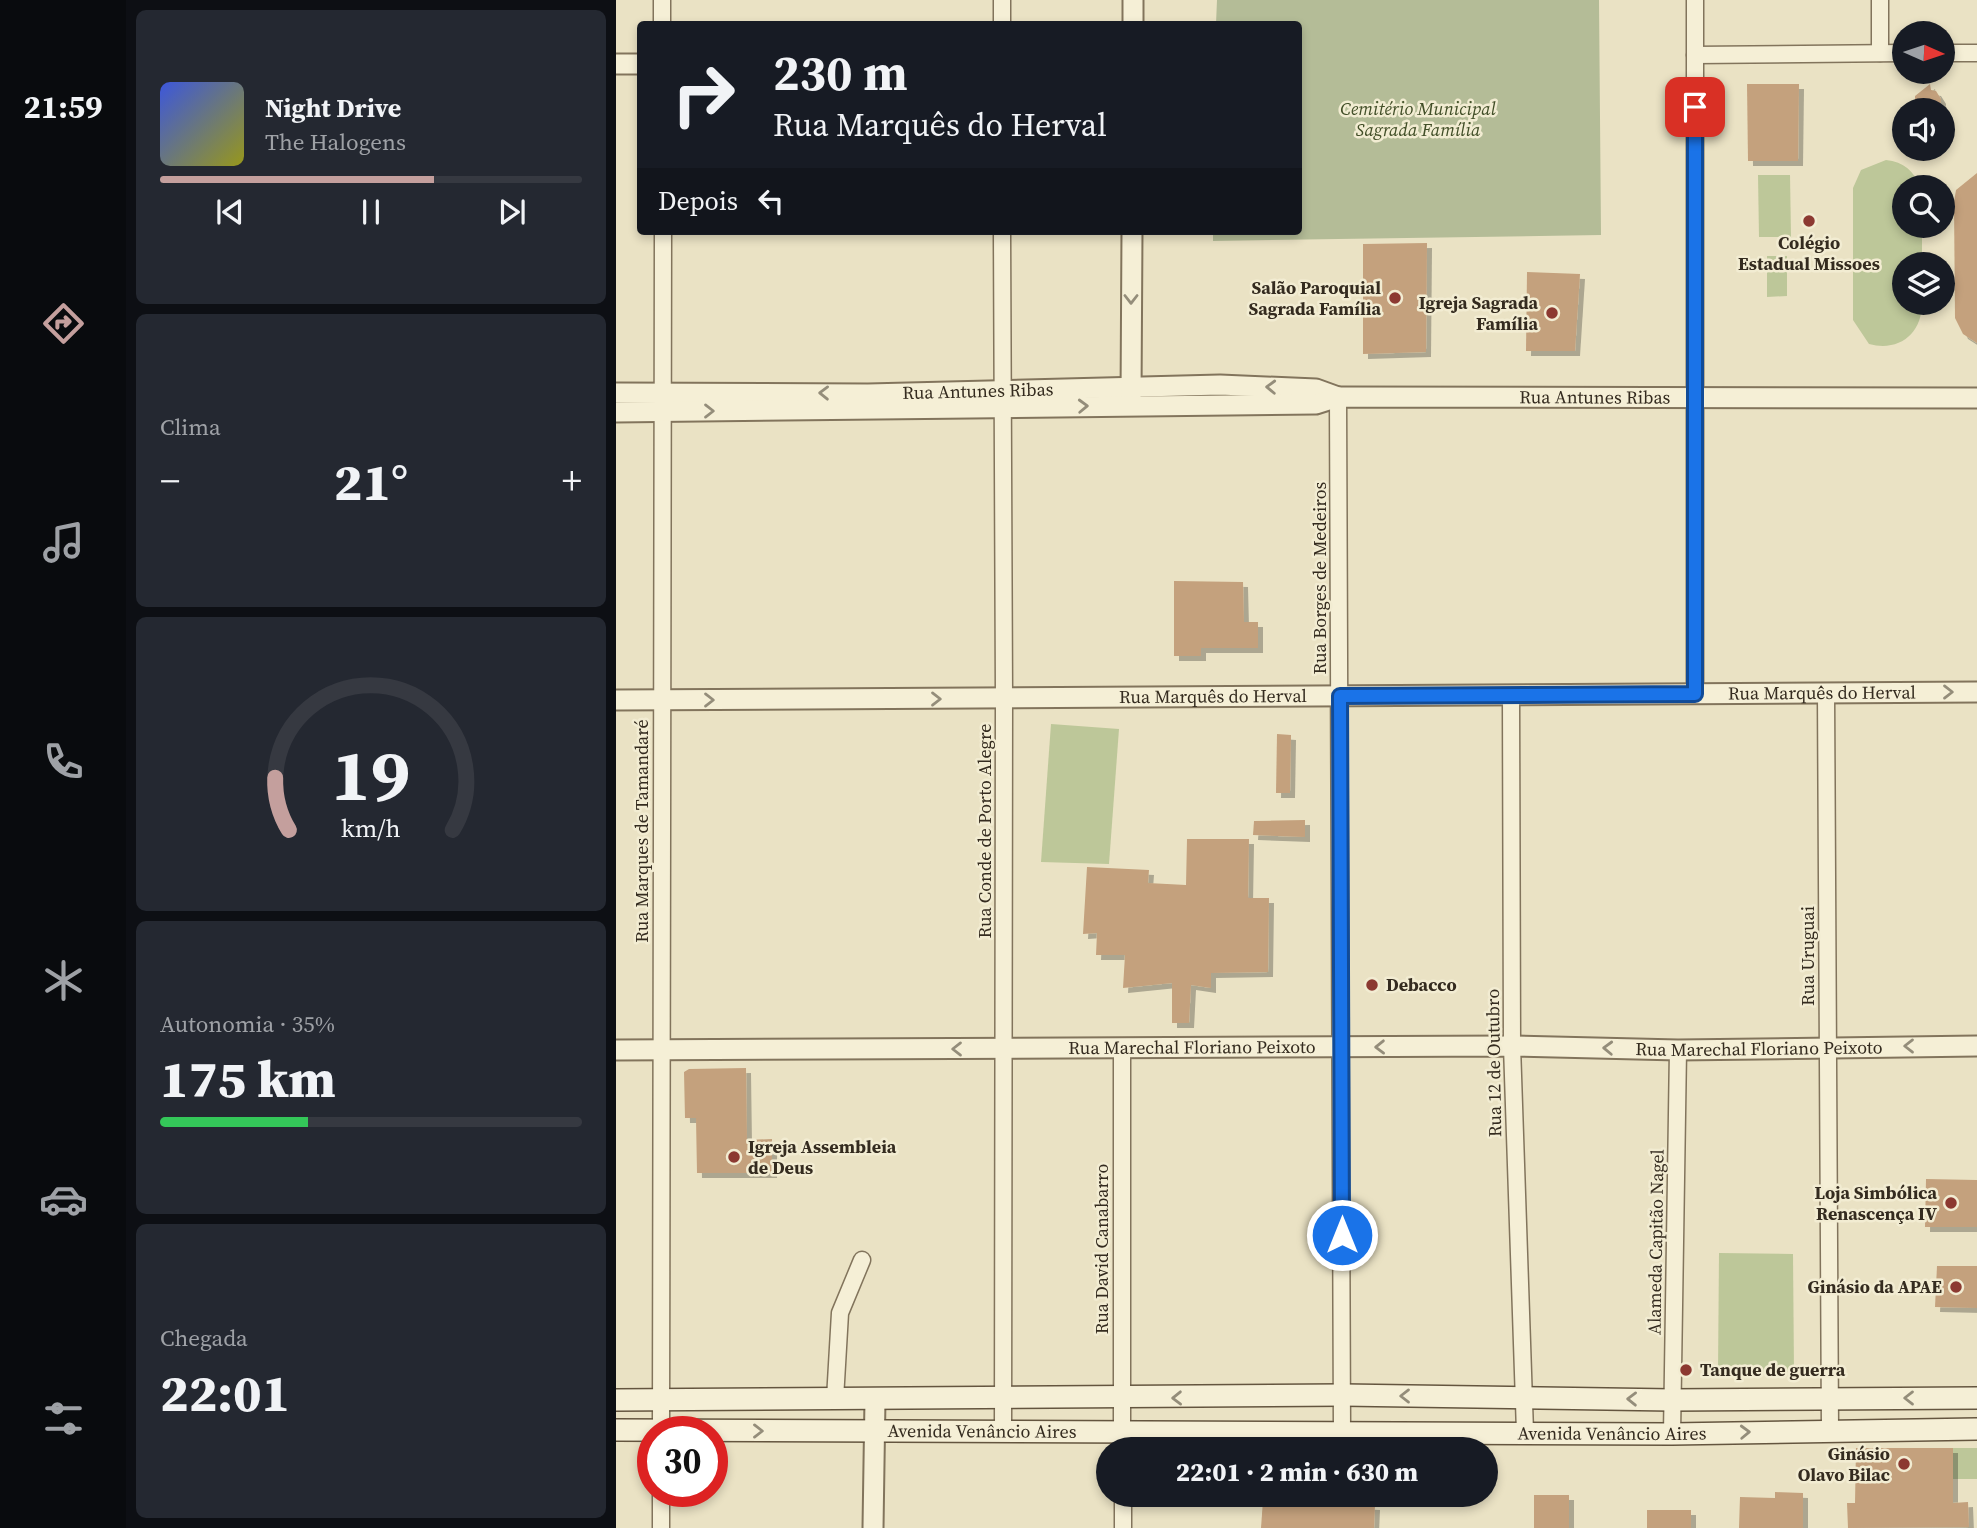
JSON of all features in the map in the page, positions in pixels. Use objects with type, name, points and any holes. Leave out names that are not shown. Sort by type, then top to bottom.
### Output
[{"type":"main road","name":"Avenida Venâncio Aires","points":[[616,1400],[1120,1399],[1343,1395],[1672,1399],[1977,1398]]},
{"type":"main road","points":[[1210,1397],[1210,1432]]},
{"type":"main road","name":"Avenida Venâncio Aires","points":[[1155,1437],[1210,1432],[1672,1434],[1977,1429]]},
{"type":"main road","name":"Avenida Venâncio Aires","points":[[616,1430],[637,1430]]},
{"type":"main road","name":"Avenida Venâncio Aires","points":[[728,1431],[1003,1432],[1096,1438]]},
{"type":"street","points":[[662,0],[662,21]]},
{"type":"street","points":[[1002,0],[1002,21]]},
{"type":"street","points":[[1133,0],[1133,21]]},
{"type":"street","points":[[1695,0],[1695,694]]},
{"type":"street","points":[[1880,0],[1880,53]]},
{"type":"street","points":[[1695,55],[1892,53]]},
{"type":"street","points":[[1955,53],[1977,53]]},
{"type":"street","points":[[616,64],[637,64]]},
{"type":"street","name":"Rua Marques de Tamandaré","points":[[661,1416],[663,1050],[660,701],[663,235]]},
{"type":"street","name":"Rua Conde de Porto Alegre","points":[[1002,235],[1003,1432]]},
{"type":"street","points":[[1131,395],[1132,235]]},
{"type":"street","name":"Rua Antunes Ribas","points":[[616,393],[662,402],[1002,400],[1316,389],[1338,397],[1977,398]]},
{"type":"street","name":"Rua Borges de Medeiros","points":[[1338,397],[1342,1432]]},
{"type":"street","name":"Rua Antunes Ribas","points":[[616,412],[662,402]]},
{"type":"street","name":"Rua Marquês do Herval","points":[[616,700],[1977,692]]},
{"type":"street","name":"Rua Uruguai","points":[[1826,693],[1830,1430]]},
{"type":"street","name":"Rua 12 de Outubro","points":[[1511,694],[1512,1046],[1525,1432]]},
{"type":"street","name":"Rua Marechal Floriano Peixoto","points":[[616,1050],[1512,1046],[1678,1050],[1977,1046]]},
{"type":"street","name":"Rua David Canabarro","points":[[1122,1049],[1122,1437]]},
{"type":"street","name":"Alameda Capitão Nagel","points":[[1672,1434],[1678,1050]]},
{"type":"street","points":[[835,1399],[840,1313],[862,1260]]},
{"type":"street","points":[[873,1528],[875,1399]]},
{"type":"street","points":[[661,1507],[661,1528]]},
{"type":"street","points":[[1123,1507],[1123,1528]]},
{"type":"green space","name":"Cemitério Municipal Sagrada Família","points":[[1217,0],[1599,0],[1601,235],[1213,241],[1213,235],[1302,235],[1302,21],[1216,21]]},
{"type":"green space","points":[[1886,160],[1908,168],[1914,175],[1892,175],[1892,238],[1922,238],[1922,252],[1892,252],[1892,315],[1921,315],[1918,324],[1907,338],[1890,345],[1869,344],[1853,320],[1853,188],[1861,170]]},
{"type":"green space","points":[[1758,175],[1790,175],[1791,237],[1759,237]]},
{"type":"green space","points":[[1767,256],[1787,256],[1787,296],[1767,297]]},
{"type":"green space","points":[[1051,724],[1119,729],[1109,864],[1041,862]]},
{"type":"green space","points":[[1719,1253],[1793,1254],[1794,1372],[1718,1372]]},
{"type":"green space","points":[[1953,1448],[1977,1448],[1977,1479],[1953,1479]]},
{"type":"building","points":[[1747,84],[1799,84],[1798,161],[1748,161]]},
{"type":"building","points":[[1930,84],[1931,90],[1936,91],[1940,98],[1915,98]]},
{"type":"building","points":[[1977,173],[1977,343],[1963,334],[1955,318],[1956,190]]},
{"type":"building","name":"Salão Paroquial Sagrada Família","points":[[1427,243],[1426,352],[1363,354],[1363,244]]},
{"type":"building","name":"Igreja Sagrada Família","points":[[1527,272],[1580,274],[1575,351],[1526,351]]},
{"type":"building","points":[[1174,581],[1243,582],[1244,622],[1258,622],[1258,648],[1201,648],[1201,656],[1174,656]]},
{"type":"building","points":[[1277,734],[1291,735],[1290,793],[1276,793]]},
{"type":"building","points":[[1305,820],[1305,837],[1253,835],[1254,821]]},
{"type":"building","points":[[1187,839],[1249,839],[1248,898],[1269,898],[1268,972],[1211,973],[1211,988],[1191,985],[1189,1023],[1172,1023],[1172,983],[1123,988],[1125,955],[1096,955],[1097,933],[1083,934],[1087,867],[1149,870],[1148,883],[1186,885]]},
{"type":"building","points":[[746,1068],[747,1140],[772,1139],[772,1173],[697,1173],[696,1118],[685,1118],[684,1072],[689,1069]]},
{"type":"building","name":"Loja Simbólica Renascença IV","points":[[1926,1179],[1977,1180],[1977,1227],[1925,1227]]},
{"type":"building","name":"Ginásio da APAE","points":[[1937,1266],[1977,1266],[1977,1308],[1935,1307]]},
{"type":"building","name":"Ginásio Olavo Bilac","points":[[1856,1448],[1953,1448],[1953,1503],[1968,1502],[1969,1527],[1848,1528],[1847,1503],[1855,1503]]},
{"type":"building","points":[[1775,1492],[1803,1493],[1803,1528],[1739,1528],[1740,1497],[1775,1498]]},
{"type":"building","points":[[1534,1495],[1569,1495],[1569,1528],[1534,1528]]},
{"type":"building","points":[[1262,1507],[1375,1507],[1374,1528],[1261,1528]]},
{"type":"building","points":[[1647,1510],[1691,1510],[1691,1528],[1647,1528]]},
{"type":"place","name":"Colégio Estadual Missoes","points":[[1809,221]]},
{"type":"place","name":"Salão Paroquial Sagrada Família","points":[[1395,298]]},
{"type":"place","name":"Igreja Sagrada Família","points":[[1552,313]]},
{"type":"place","name":"Debacco","points":[[1372,985]]},
{"type":"place","name":"Igreja Assembleia de Deus","points":[[734,1157]]},
{"type":"place","name":"Loja Simbólica Renascença IV","points":[[1951,1203]]},
{"type":"place","name":"Ginásio da APAE","points":[[1956,1287]]},
{"type":"place","name":"Tanque de guerra","points":[[1686,1370]]},
{"type":"place","name":"Ginásio Olavo Bilac","points":[[1904,1464]]},
{"type":"route","points":[[1342,1235],[1340,696],[1695,694],[1695,107]]}]
